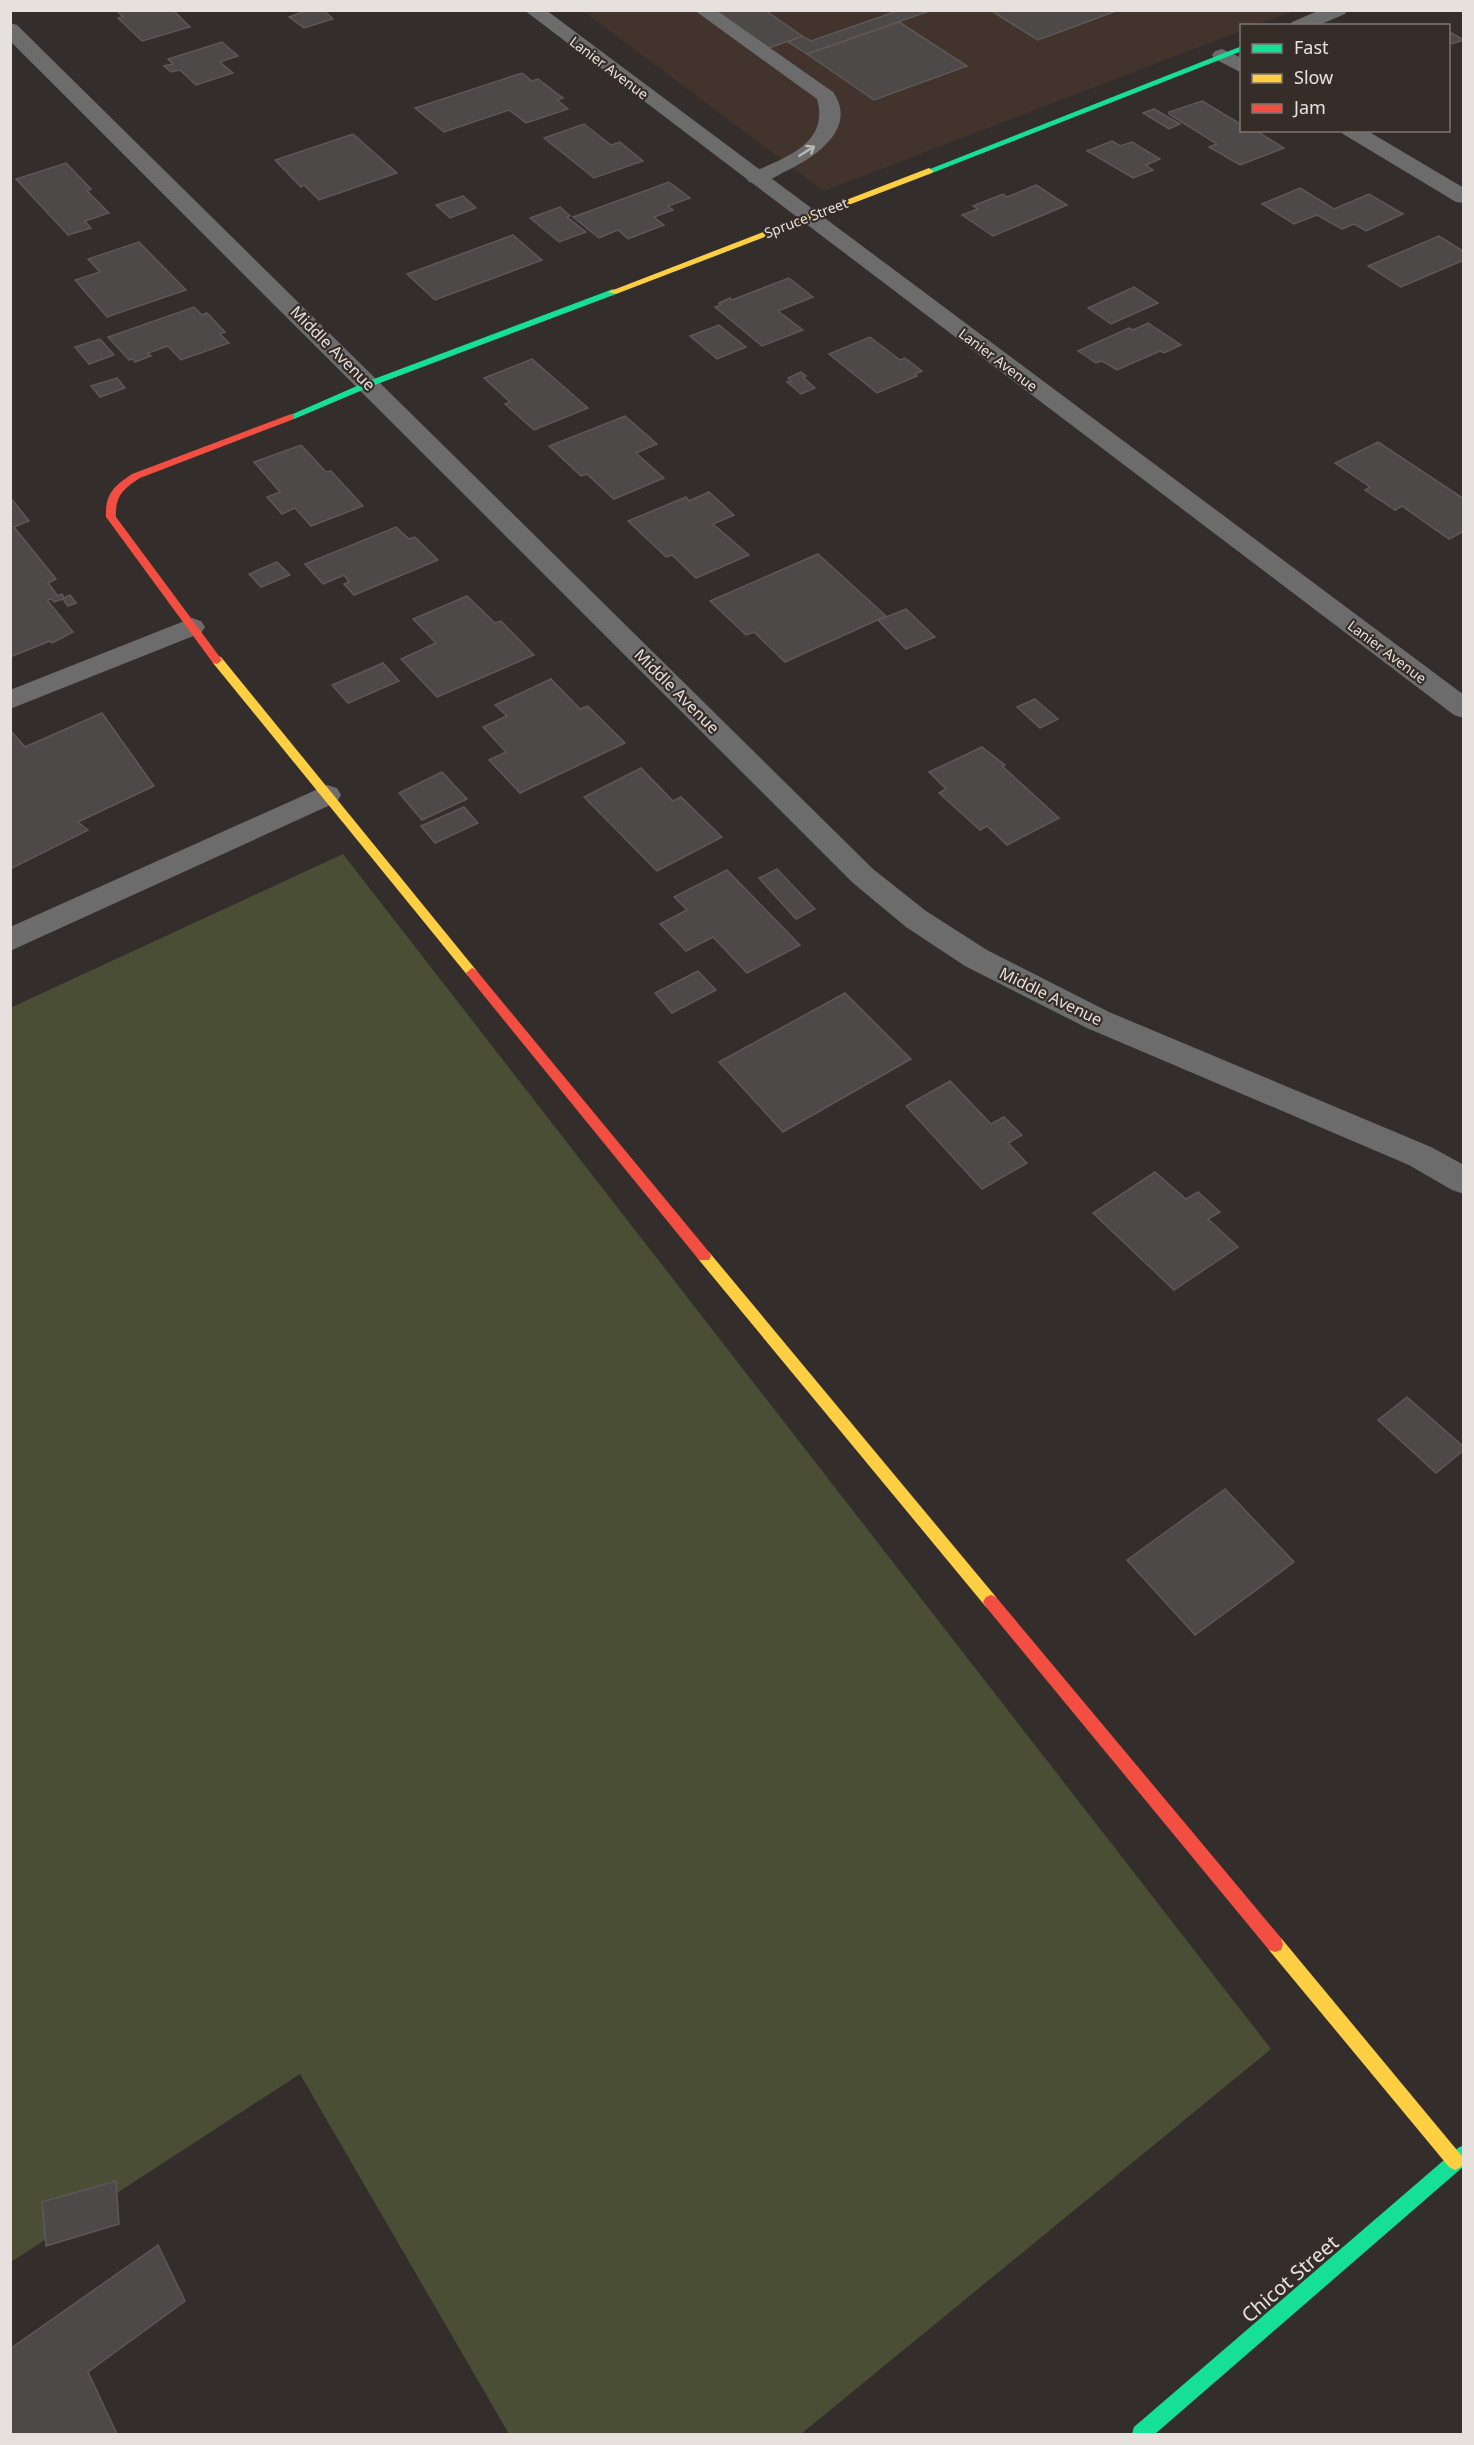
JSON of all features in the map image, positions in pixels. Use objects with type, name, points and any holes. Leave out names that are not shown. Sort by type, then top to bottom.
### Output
[{"type":"street","name":"Lanier Avenue","points":[[533,10],[1464,710]]},
{"type":"street","points":[[1304,24],[1338,10]]},
{"type":"street","name":"Middle Avenue","points":[[10,29],[863,876],[916,920],[976,958],[1098,1020],[1420,1156],[1464,1181]]},
{"type":"street","name":"Spruce Street","points":[[1240,49],[809,218],[369,384],[313,409],[136,476],[115,490],[109,501],[111,517],[192,627],[327,795],[660,1203],[1459,2158]]},
{"type":"street","points":[[1222,55],[1240,66]]},
{"type":"street","points":[[1353,132],[1464,197]]},
{"type":"street","points":[[10,699],[192,627]]},
{"type":"street","points":[[10,940],[327,795]]},
{"type":"street","name":"Chicot Street","points":[[1141,2434],[1459,2158]]},
{"type":"lane","points":[[703,10],[826,96],[832,108],[829,130],[813,149],[756,178]]},
{"type":"shaded area","points":[[583,11],[1296,11],[1260,24],[1240,24],[1240,31],[824,191]]},
{"type":"green space","points":[[343,854],[1271,2049],[801,2434],[509,2434],[300,2074],[11,2262],[10,1008]]},
{"type":"building","points":[[116,10],[173,10],[190,27],[142,41],[118,18],[123,17]]},
{"type":"building","points":[[308,10],[323,10],[333,19],[304,28],[289,17]]},
{"type":"building","points":[[714,10],[765,10],[802,36],[769,48]]},
{"type":"building","points":[[900,10],[932,10],[807,54],[788,42],[802,36],[811,41]]},
{"type":"building","points":[[990,10],[1119,10],[1038,40]]},
{"type":"building","points":[[899,22],[967,66],[874,100],[807,54]]},
{"type":"building","points":[[1450,32],[1464,40],[1450,44]]},
{"type":"building","points":[[222,42],[238,56],[220,62],[233,73],[196,85],[180,70],[171,72],[164,66],[173,64],[168,59]]},
{"type":"building","points":[[522,73],[532,81],[538,79],[563,98],[557,100],[568,109],[526,123],[509,110],[444,132],[415,108]]},
{"type":"building","points":[[1202,101],[1240,124],[1240,132],[1258,132],[1284,148],[1240,165],[1209,147],[1217,144],[1169,112]]},
{"type":"building","points":[[1154,109],[1180,124],[1169,129],[1143,113]]},
{"type":"building","points":[[584,124],[611,145],[620,142],[643,161],[594,178],[544,138]]},
{"type":"building","points":[[353,134],[397,173],[319,200],[304,185],[301,187],[275,160]]},
{"type":"building","points":[[1112,141],[1120,146],[1132,142],[1160,159],[1146,165],[1153,170],[1133,178],[1087,151]]},
{"type":"building","points":[[66,163],[91,189],[87,191],[109,213],[85,221],[91,228],[68,235],[16,179]]},
{"type":"building","points":[[669,182],[690,198],[668,206],[673,210],[654,217],[664,225],[628,239],[618,230],[599,238],[573,217]]},
{"type":"building","points":[[1036,185],[1067,205],[993,236],[962,215],[978,209],[973,206],[1003,194],[1007,197]]},
{"type":"building","points":[[1300,188],[1334,209],[1369,194],[1403,214],[1366,231],[1354,224],[1342,229],[1317,215],[1294,224],[1262,204]]},
{"type":"building","points":[[463,196],[476,208],[450,218],[436,205]]},
{"type":"building","points":[[560,207],[570,216],[567,217],[586,232],[559,242],[530,218]]},
{"type":"building","points":[[513,235],[542,260],[435,300],[407,274]]},
{"type":"building","points":[[1439,236],[1464,252],[1464,260],[1401,287],[1368,266]]},
{"type":"building","points":[[139,242],[186,290],[107,317],[75,280],[100,272],[88,259]]},
{"type":"building","points":[[789,278],[813,297],[778,311],[803,330],[762,346],[715,307],[730,298],[732,300]]},
{"type":"building","points":[[1134,287],[1158,303],[1111,324],[1088,308]]},
{"type":"building","points":[[194,307],[202,315],[207,313],[225,332],[220,334],[229,343],[181,360],[168,346],[148,353],[151,356],[135,362],[133,359],[129,360],[108,337]]},
{"type":"building","points":[[1148,323],[1181,345],[1164,353],[1160,351],[1117,370],[1102,361],[1096,363],[1078,351],[1129,328],[1133,330]]},
{"type":"building","points":[[719,325],[746,347],[717,359],[690,336]]},
{"type":"building","points":[[870,337],[900,360],[905,358],[922,371],[915,374],[917,376],[877,393],[829,354]]},
{"type":"building","points":[[100,339],[114,355],[89,364],[75,347]]},
{"type":"building","points":[[532,359],[588,408],[534,430],[505,404],[510,402],[484,378]]},
{"type":"building","points":[[801,372],[815,388],[801,394],[787,382],[791,381],[788,378]]},
{"type":"building","points":[[117,378],[125,388],[100,397],[91,386]]},
{"type":"building","points":[[625,416],[657,444],[636,453],[664,478],[614,499],[587,474],[581,476],[549,446]]},
{"type":"building","points":[[1378,442],[1464,499],[1464,531],[1449,539],[1402,506],[1395,510],[1365,490],[1370,487],[1335,463]]},
{"type":"building","points":[[301,445],[326,472],[331,471],[363,506],[311,526],[295,508],[282,514],[267,497],[280,492],[254,462]]},
{"type":"building","points":[[709,492],[734,515],[713,524],[749,555],[696,578],[672,555],[666,557],[628,521],[686,497],[689,501]]},
{"type":"building","points":[[10,497],[29,521],[14,527],[56,579],[48,583],[58,596],[62,594],[64,598],[70,595],[76,603],[68,606],[63,599],[54,602],[51,599],[47,600],[73,632],[52,643],[50,641],[10,657]]},
{"type":"building","points":[[396,527],[409,539],[415,537],[438,560],[354,595],[344,584],[349,582],[344,575],[323,584],[305,564]]},
{"type":"building","points":[[818,554],[886,616],[785,662],[754,632],[746,635],[710,601]]},
{"type":"building","points":[[277,562],[290,575],[261,587],[249,574]]},
{"type":"building","points":[[467,596],[495,623],[501,621],[534,655],[437,697],[401,659],[436,643],[413,619]]},
{"type":"building","points":[[906,609],[935,637],[906,649],[878,620]]},
{"type":"building","points":[[383,663],[399,681],[348,703],[332,685]]},
{"type":"building","points":[[551,679],[580,709],[588,706],[625,743],[520,793],[489,760],[506,752],[483,727],[507,716],[495,705]]},
{"type":"building","points":[[1035,699],[1058,719],[1040,728],[1017,707]]},
{"type":"building","points":[[102,713],[154,786],[78,822],[88,830],[10,869],[10,730],[25,747]]},
{"type":"building","points":[[982,747],[1005,765],[1002,766],[1059,818],[1007,845],[987,826],[980,830],[939,793],[946,789],[929,772]]},
{"type":"building","points":[[641,768],[673,801],[681,797],[722,837],[657,871],[584,797]]},
{"type":"building","points":[[442,772],[467,799],[422,820],[399,793]]},
{"type":"building","points":[[464,807],[478,823],[435,843],[421,826]]},
{"type":"building","points":[[777,869],[815,909],[796,919],[759,878]]},
{"type":"building","points":[[727,870],[800,945],[747,973],[713,937],[686,951],[660,924],[687,910],[674,897]]},
{"type":"building","points":[[698,971],[716,990],[672,1013],[655,993]]},
{"type":"building","points":[[845,993],[911,1059],[783,1132],[719,1062]]},
{"type":"building","points":[[950,1081],[991,1124],[1004,1117],[1022,1135],[1008,1143],[1027,1163],[982,1189],[906,1106]]},
{"type":"building","points":[[1155,1172],[1186,1199],[1198,1192],[1220,1212],[1208,1219],[1238,1247],[1174,1290],[1093,1213]]},
{"type":"building","points":[[1407,1397],[1464,1447],[1464,1450],[1436,1473],[1378,1420]]},
{"type":"building","points":[[1225,1489],[1294,1562],[1195,1635],[1127,1560]]},
{"type":"building","points":[[116,2181],[119,2224],[46,2246],[42,2202]]},
{"type":"building","points":[[158,2245],[185,2301],[88,2372],[117,2434],[10,2434],[10,2349]]},
{"type":"traffic: fast","points":[[929,171],[1240,49]]},
{"type":"traffic: fast","points":[[291,417],[369,384],[613,292]]},
{"type":"traffic: fast","points":[[1141,2434],[1464,2154]]},
{"type":"traffic: slow","points":[[613,292],[929,171]]},
{"type":"traffic: slow","points":[[217,660],[472,973]]},
{"type":"traffic: slow","points":[[704,1256],[991,1602]]},
{"type":"traffic: slow","points":[[1275,1944],[1455,2161]]},
{"type":"traffic: jam","points":[[217,660],[111,517],[111,502],[115,492],[136,476],[291,417]]},
{"type":"traffic: jam","points":[[472,973],[704,1256]]},
{"type":"traffic: jam","points":[[991,1602],[1275,1944]]}]
